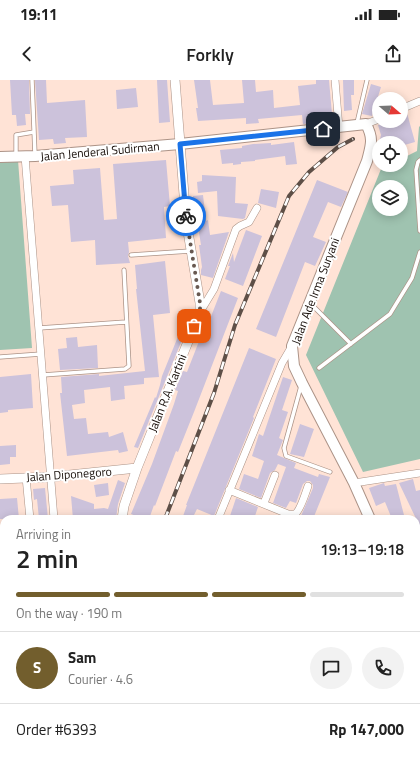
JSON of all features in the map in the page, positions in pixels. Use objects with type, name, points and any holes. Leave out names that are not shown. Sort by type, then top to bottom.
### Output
[{"type":"main road","name":"Jalan Jenderal Sudirman","points":[[0,157],[180,144],[361,125]]},
{"type":"main road","name":"Jalan Ade Irma Suryani","points":[[361,125],[371,134],[372,144],[367,161],[292,346],[294,366],[354,483],[368,515]]},
{"type":"street","name":"Jalan R.A. Kartini","points":[[123,515],[124,506],[138,468],[200,312],[200,303],[186,220],[175,80]]},
{"type":"street","points":[[335,80],[338,128]]},
{"type":"street","points":[[408,106],[420,101]]},
{"type":"street","points":[[361,125],[372,121]]},
{"type":"street","points":[[25,156],[54,515]]},
{"type":"street","points":[[200,312],[214,289],[236,229],[249,222],[256,208]]},
{"type":"street","points":[[220,515],[282,363],[292,346]]},
{"type":"street","name":"Jalan Diponegoro","points":[[0,479],[50,477],[138,468]]},
{"type":"street","points":[[354,483],[420,473]]},
{"type":"street","points":[[264,503],[275,475]]},
{"type":"street","points":[[26,477],[30,515]]},
{"type":"street","points":[[229,490],[294,514],[299,508],[308,486]]},
{"type":"lane","points":[[25,156],[34,132],[32,80]]},
{"type":"lane","points":[[361,125],[367,80]]},
{"type":"lane","points":[[25,156],[16,135],[34,132]]},
{"type":"lane","points":[[420,160],[416,170],[420,231]]},
{"type":"lane","points":[[132,255],[191,251]]},
{"type":"lane","points":[[319,368],[390,314],[412,278],[420,252]]},
{"type":"lane","points":[[43,375],[127,368],[129,362],[124,270]]},
{"type":"lane","points":[[309,302],[351,344]]},
{"type":"lane","points":[[38,328],[126,322]]},
{"type":"lane","points":[[0,357],[41,354]]},
{"type":"lane","points":[[302,383],[284,452],[286,456],[330,472]]},
{"type":"green space","points":[[420,126],[420,459],[363,472],[306,355],[372,191],[372,216],[408,216],[408,180],[377,180],[380,172],[408,172],[408,156],[417,151]]},
{"type":"green space","points":[[18,160],[32,348],[0,350],[0,162]]},
{"type":"building","points":[[10,80],[29,80],[30,114],[25,114],[26,125],[17,126],[16,115],[12,115]]},
{"type":"building","points":[[35,80],[46,80],[47,103],[85,100],[87,137],[65,138],[66,143],[54,144],[53,139],[39,140]]},
{"type":"building","points":[[157,80],[167,80],[170,122],[159,123]]},
{"type":"building","points":[[194,80],[210,80],[213,105],[244,103],[242,80],[255,80],[256,92],[273,90],[274,108],[300,105],[298,86],[316,84],[316,80],[329,80],[332,114],[321,115],[321,122],[303,124],[302,115],[258,119],[259,123],[246,124],[246,118],[198,121],[196,108],[198,108]]},
{"type":"building","points":[[343,80],[354,80],[354,95],[351,95],[352,110],[344,111]]},
{"type":"building","points":[[371,84],[381,87],[379,92],[372,92],[372,116],[362,114]]},
{"type":"building","points":[[136,88],[138,107],[117,109],[116,90]]},
{"type":"building","points":[[408,117],[415,142],[408,144],[408,136],[381,135],[379,128],[408,128]]},
{"type":"building","points":[[294,142],[297,164],[286,165],[285,156],[241,162],[241,164],[222,164],[220,150],[242,148],[242,146],[253,144],[271,143],[271,145]]},
{"type":"building","points":[[166,160],[170,206],[164,207],[166,238],[128,242],[128,256],[130,263],[96,265],[95,240],[71,242],[68,205],[52,206],[50,186],[74,184],[73,170],[100,168],[104,220],[117,219],[113,164]]},
{"type":"building","points":[[202,175],[236,177],[235,203],[248,204],[245,218],[218,216],[217,191],[198,193],[197,182],[202,181]]},
{"type":"building","points":[[317,180],[348,192],[341,207],[328,202],[313,237],[326,242],[315,266],[305,262],[276,337],[256,329]]},
{"type":"building","points":[[261,189],[279,192],[276,208],[258,203]]},
{"type":"building","points":[[203,195],[206,221],[208,220],[210,235],[229,232],[213,278],[201,275],[202,267],[199,245],[201,245],[193,196]]},
{"type":"building","points":[[246,230],[262,236],[243,286],[225,279],[233,253],[234,262]]},
{"type":"building","points":[[165,261],[170,313],[153,315],[159,377],[144,378],[144,384],[124,386],[125,399],[111,401],[110,387],[84,390],[85,403],[72,405],[74,419],[86,418],[88,434],[108,432],[109,437],[123,432],[128,451],[119,453],[118,450],[67,456],[60,393],[62,393],[61,377],[99,374],[99,376],[145,371],[136,289],[135,265]]},
{"type":"building","points":[[221,291],[238,298],[194,412],[178,452],[176,451],[155,506],[154,505],[150,515],[131,514],[152,464],[174,404],[178,391],[175,390],[183,371],[187,372],[203,331],[204,332],[209,318],[210,319]]},
{"type":"building","points":[[179,334],[184,335],[138,448],[134,447],[155,397],[156,398],[162,376]]},
{"type":"building","points":[[77,337],[78,347],[97,345],[98,368],[60,370],[58,349],[67,348],[66,338]]},
{"type":"building","points":[[249,348],[276,359],[253,417],[254,418],[214,515],[197,509],[194,515],[183,515],[186,505]]},
{"type":"building","points":[[31,374],[33,408],[8,410],[8,412],[0,413],[0,377]]},
{"type":"building","points":[[283,377],[292,380],[282,410],[288,412],[279,438],[283,440],[277,455],[296,463],[294,468],[318,477],[319,474],[330,477],[315,515],[301,515],[313,488],[310,481],[303,484],[296,503],[290,501],[286,508],[273,503],[286,467],[278,464],[275,470],[270,473],[261,498],[239,489],[244,474],[258,479],[264,461],[252,456],[259,434],[263,436]]},
{"type":"building","points":[[300,424],[314,429],[304,457],[290,454]]},
{"type":"building","points":[[16,445],[16,457],[10,457],[10,464],[0,465],[0,446]]},
{"type":"building","points":[[413,479],[416,491],[420,490],[420,515],[414,515],[399,483]]},
{"type":"building","points":[[118,480],[125,483],[118,504],[117,515],[73,515],[71,496],[94,504],[94,509],[108,509]]},
{"type":"building","points":[[108,483],[109,495],[96,497],[94,485]]},
{"type":"building","points":[[384,483],[385,486],[396,484],[404,515],[390,515],[385,502],[376,506],[369,488]]},
{"type":"building","points":[[45,488],[48,515],[39,515],[37,499],[34,500],[33,489]]},
{"type":"building","points":[[17,498],[19,515],[0,515],[0,499]]},
{"type":"building","points":[[236,498],[258,507],[255,515],[230,515]]},
{"type":"railway","points":[[167,515],[214,393],[235,325],[289,196],[309,172],[338,147],[353,139]]},
{"type":"way so far","points":[[186,216],[200,303],[200,312],[194,326]]},
{"type":"route","points":[[186,216],[180,144],[323,129]]}]
